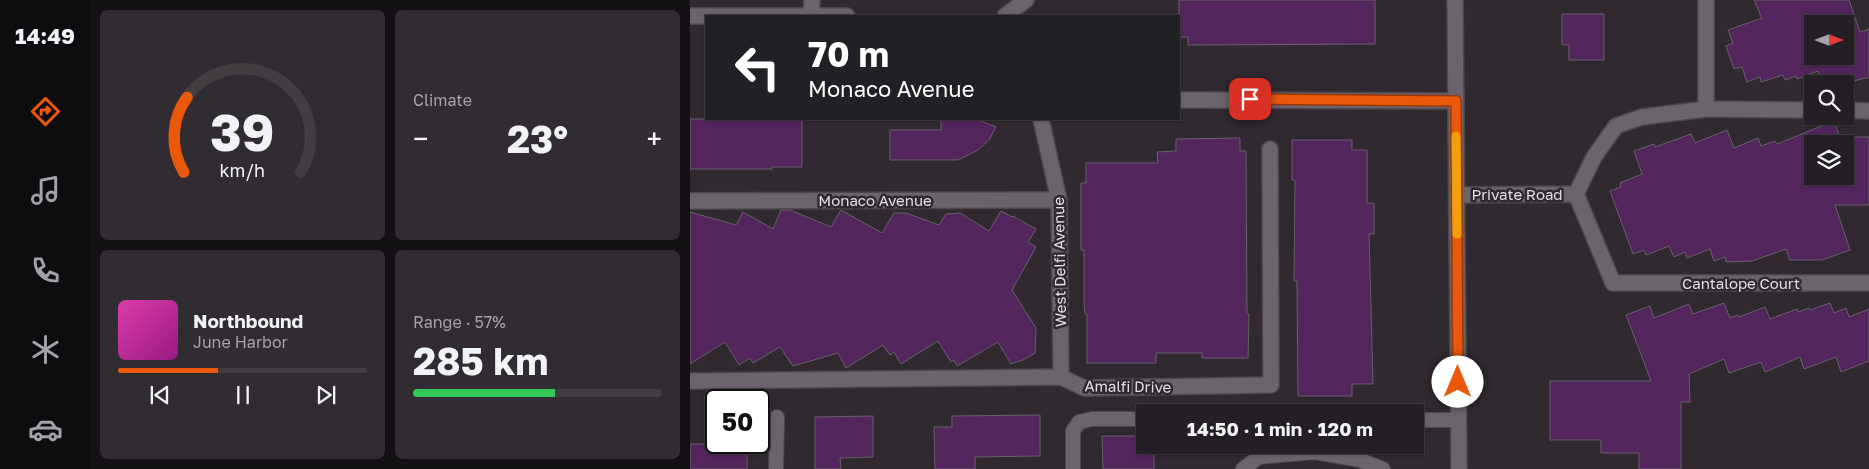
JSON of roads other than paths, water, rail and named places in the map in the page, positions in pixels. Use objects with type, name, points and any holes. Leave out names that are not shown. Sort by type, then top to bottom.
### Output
[{"type":"street","points":[[811,15],[812,0]]},
{"type":"street","points":[[1006,15],[1026,0]]},
{"type":"street","points":[[1455,0],[1459,469]]},
{"type":"street","points":[[1706,0],[1706,109]]},
{"type":"street","points":[[690,16],[705,16]]},
{"type":"street","points":[[1180,100],[1456,101]]},
{"type":"street","points":[[1576,194],[1594,157],[1616,126],[1642,117],[1706,109],[1804,110]]},
{"type":"street","points":[[1854,110],[1869,111]]},
{"type":"street","name":"West Delfi Avenue","points":[[1043,120],[1059,200],[1061,377]]},
{"type":"street","name":"Amalfi Drive","points":[[690,381],[1061,377],[1084,388],[1271,385],[1270,149]]},
{"type":"street","name":"Private Road","points":[[1457,195],[1576,194]]},
{"type":"street","name":"Cantalope Court","points":[[1576,194],[1613,282],[1869,283]]},
{"type":"street","name":"Monaco Avenue","points":[[690,201],[1059,200]]},
{"type":"lane","points":[[776,469],[777,417]]},
{"type":"lane","points":[[1073,469],[1073,431],[1078,422],[1092,419],[1136,419]]},
{"type":"lane","points":[[1424,420],[1458,420]]},
{"type":"lane","points":[[1243,469],[1259,457],[1315,452],[1360,465],[1383,469]]}]
